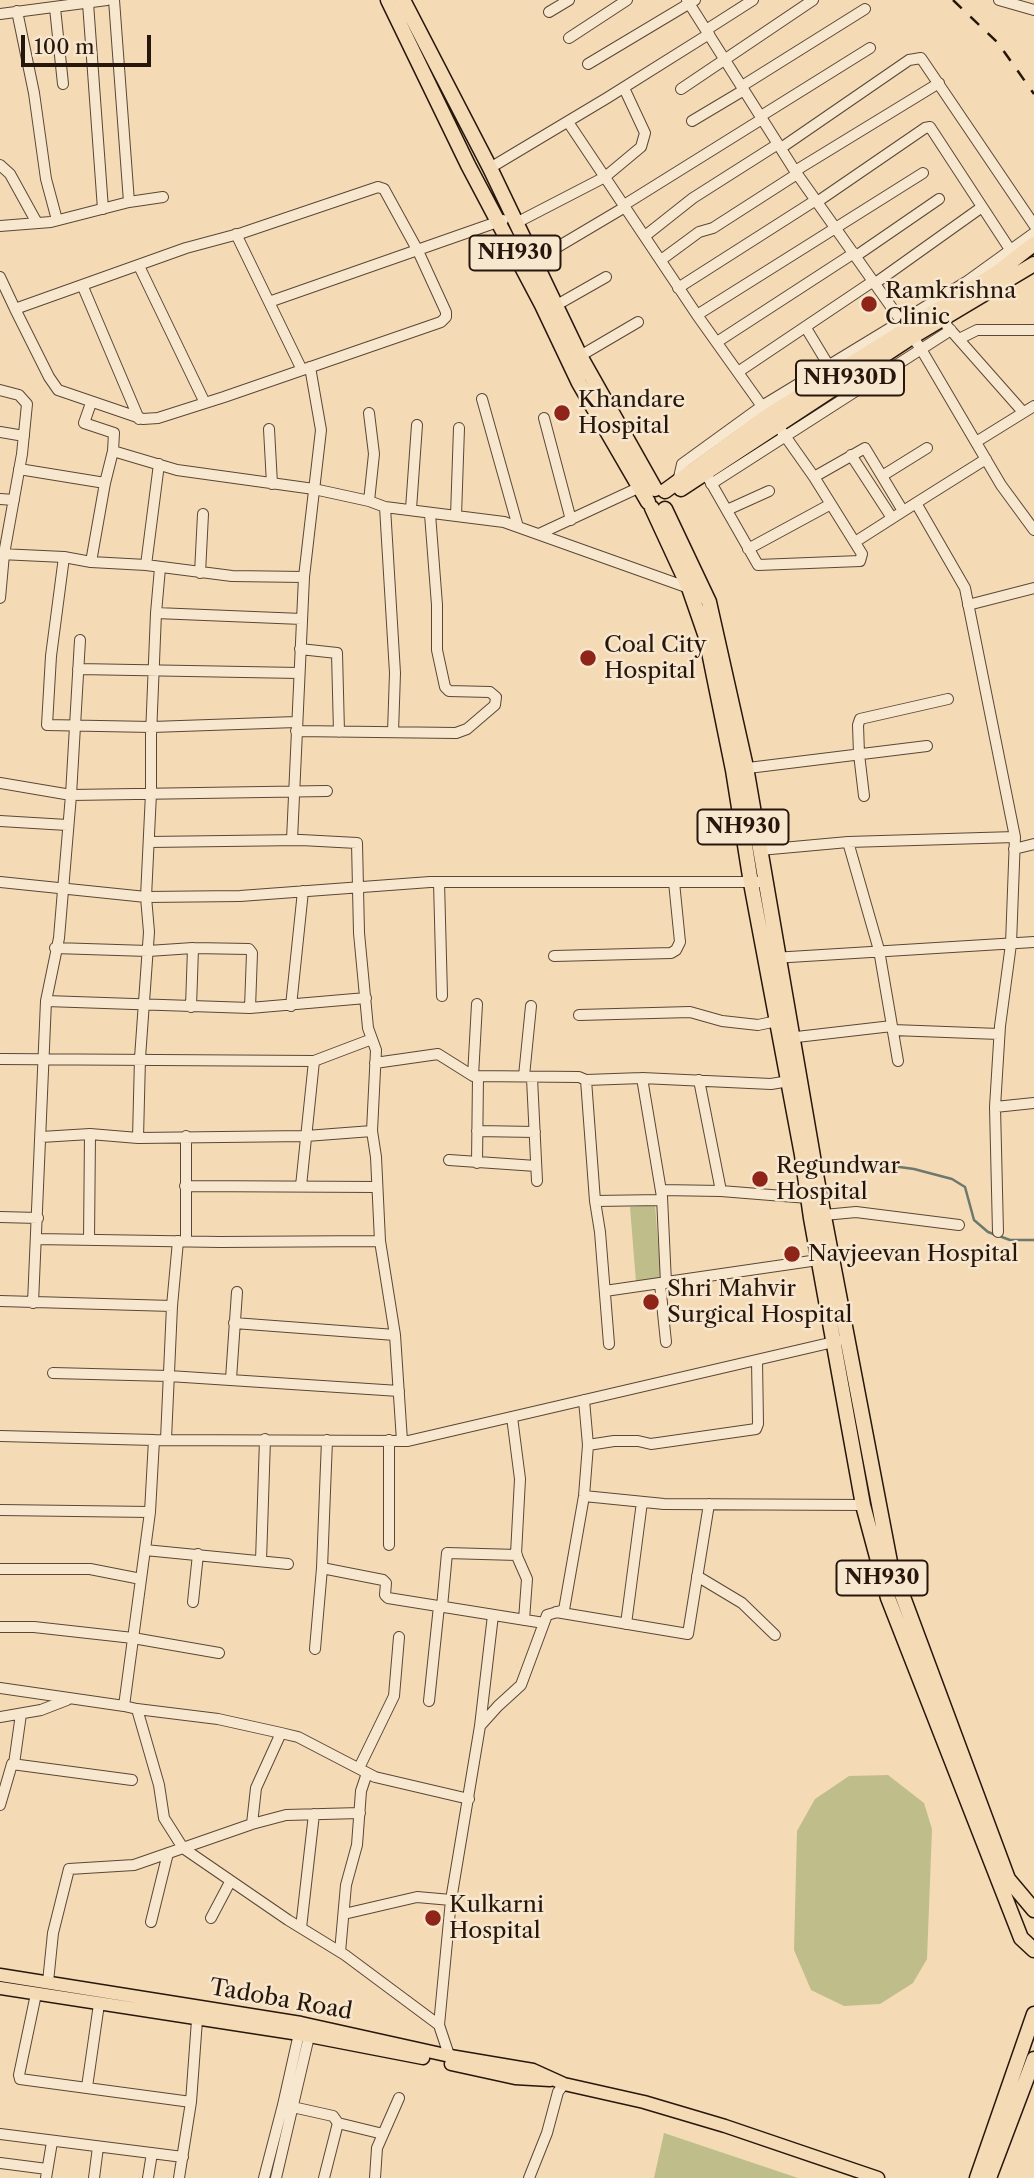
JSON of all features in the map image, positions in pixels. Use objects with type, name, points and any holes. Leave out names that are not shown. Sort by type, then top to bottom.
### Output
[{"type":"highway","name":"NH930","points":[[388,0],[579,383],[638,488],[659,499],[706,637],[739,769]]},
{"type":"highway","name":"NH930","points":[[403,0],[490,168],[580,356],[659,499],[709,602],[811,1181],[824,1215],[863,1505],[888,1598],[1021,1938],[1034,1950]]},
{"type":"highway","points":[[433,92],[447,87]]},
{"type":"highway","name":"NH930D","points":[[659,499],[678,482],[910,334],[1034,244]]},
{"type":"highway","name":"NH930D","points":[[659,499],[709,479],[832,370],[910,334],[946,324],[1034,264]]},
{"type":"highway","name":"NH930","points":[[746,810],[760,850],[759,883]]},
{"type":"highway","name":"NH930","points":[[773,958],[768,1023],[787,1038]]},
{"type":"highway","name":"NH930","points":[[787,1038],[787,1082],[807,1147]]},
{"type":"highway","name":"NH930","points":[[811,1181],[808,1198],[818,1260],[894,1578],[1008,1879],[1034,1910]]},
{"type":"highway","points":[[978,2178],[1034,2014]]},
{"type":"highway","points":[[989,2178],[1034,2059]]},
{"type":"main road","name":"Tadoba Road","points":[[0,1975],[305,2030],[451,2060],[533,2070],[550,2080],[644,2102],[725,2126],[878,2178]]},
{"type":"main road","name":"Tadoba Road","points":[[0,1988],[197,2020],[305,2030]]},
{"type":"street","points":[[0,14],[107,0]]},
{"type":"street","points":[[114,0],[130,202]]},
{"type":"street","points":[[549,12],[569,0]]},
{"type":"street","points":[[569,38],[628,0]]},
{"type":"street","points":[[490,168],[624,88],[753,0]]},
{"type":"street","points":[[681,89],[813,0]]},
{"type":"street","points":[[999,0],[1030,9],[1034,16]]},
{"type":"street","points":[[588,64],[691,1],[707,32],[779,146],[910,334],[1001,485],[1034,530]]},
{"type":"street","points":[[89,3],[103,209]]},
{"type":"street","points":[[55,8],[63,84]]},
{"type":"street","points":[[692,121],[864,9]]},
{"type":"street","points":[[18,11],[34,93],[46,179],[57,220]]},
{"type":"street","points":[[534,261],[870,48]]},
{"type":"street","points":[[645,236],[693,198],[779,146],[909,60],[917,58],[924,61],[1034,225]]},
{"type":"street","points":[[662,260],[699,232],[713,228],[796,172],[939,83]]},
{"type":"street","points":[[269,302],[499,221],[515,220],[605,177],[640,147],[645,138],[624,88]]},
{"type":"street","points":[[568,122],[697,316],[814,477],[863,557],[857,562],[762,566],[756,563],[709,479]]},
{"type":"street","points":[[678,288],[927,127],[932,129],[1011,251]]},
{"type":"street","points":[[0,165],[10,174],[37,223]]},
{"type":"street","points":[[697,316],[923,173]]},
{"type":"street","points":[[0,277],[15,309],[52,384],[89,409],[139,419],[158,418],[205,403],[445,320],[446,312],[418,251],[384,190],[377,187],[191,247],[15,309]]},
{"type":"street","points":[[0,226],[57,220],[130,202],[163,197]]},
{"type":"street","points":[[718,342],[939,199]]},
{"type":"street","points":[[738,372],[982,207]]},
{"type":"street","points":[[910,334],[966,282],[1034,233]]},
{"type":"street","points":[[236,234],[269,302],[306,368],[321,430],[304,577],[292,840]]},
{"type":"street","points":[[139,266],[205,403]]},
{"type":"street","points":[[555,306],[606,277]]},
{"type":"street","points":[[83,287],[139,419]]},
{"type":"street","points":[[580,356],[638,322]]},
{"type":"street","points":[[946,324],[1023,412]]},
{"type":"street","points":[[806,328],[832,370]]},
{"type":"street","points":[[959,339],[977,330],[1034,330]]},
{"type":"street","points":[[0,390],[19,395],[27,404],[14,500],[2,554],[0,598]]},
{"type":"street","points":[[482,399],[518,527]]},
{"type":"street","points":[[976,442],[1034,405]]},
{"type":"street","points":[[89,409],[84,423],[114,433],[113,451],[91,562]]},
{"type":"street","points":[[369,413],[374,454],[369,501]]},
{"type":"street","points":[[544,418],[571,520]]},
{"type":"street","points":[[411,509],[417,425]]},
{"type":"street","points":[[456,516],[459,428]]},
{"type":"street","points":[[270,429],[272,484]]},
{"type":"street","points":[[0,432],[24,436]]},
{"type":"street","points":[[814,477],[865,448],[903,511]]},
{"type":"street","points":[[882,476],[927,448]]},
{"type":"street","points":[[113,451],[177,470],[314,489],[385,507],[504,522],[689,588]]},
{"type":"street","points":[[851,454],[892,518]]},
{"type":"street","points":[[855,542],[986,459]]},
{"type":"street","points":[[146,565],[159,464]]},
{"type":"street","points":[[19,469],[105,483]]},
{"type":"street","points":[[539,534],[638,488]]},
{"type":"street","points":[[727,510],[769,491]]},
{"type":"street","points":[[0,499],[14,500]]},
{"type":"street","points":[[916,503],[965,588],[1014,837],[1011,944],[999,1034],[995,1107],[998,1232]]},
{"type":"street","points":[[748,549],[831,504]]},
{"type":"street","points":[[385,507],[395,673],[393,732]]},
{"type":"street","points":[[200,573],[203,514]]},
{"type":"street","points":[[64,557],[51,656],[47,725],[296,727],[339,732],[450,733],[462,731],[495,705],[496,697],[491,692],[449,691],[444,687],[438,650],[430,514]]},
{"type":"street","points":[[2,554],[64,557],[232,576],[304,577]]},
{"type":"street","points":[[138,1138],[140,1058],[149,932],[146,897],[156,612],[160,568]]},
{"type":"street","points":[[968,606],[1034,588]]},
{"type":"street","points":[[156,612],[302,619]]},
{"type":"street","points":[[33,1303],[46,1001],[59,938],[80,640]]},
{"type":"street","points":[[300,649],[337,653],[339,732]]},
{"type":"street","points":[[78,669],[299,673]]},
{"type":"street","points":[[864,796],[858,725],[862,718],[948,699]]},
{"type":"street","points":[[739,769],[928,746]]},
{"type":"street","points":[[0,783],[71,795],[327,790]]},
{"type":"street","points":[[0,821],[67,825]]},
{"type":"street","points":[[760,850],[848,842],[1014,837]]},
{"type":"street","points":[[149,842],[292,840],[357,843],[359,933],[368,1028],[376,1051],[372,1131],[380,1241],[395,1335],[402,1441]]},
{"type":"street","points":[[848,842],[879,950],[898,1061]]},
{"type":"street","points":[[1014,849],[1034,844]]},
{"type":"street","points":[[0,882],[146,897],[240,896],[439,882],[759,883]]},
{"type":"street","points":[[439,882],[442,996]]},
{"type":"street","points":[[554,956],[671,953],[676,950],[680,942],[674,883]]},
{"type":"street","points":[[291,1006],[303,891]]},
{"type":"street","points":[[773,958],[1034,942]]},
{"type":"street","points":[[55,948],[148,951],[247,949],[251,951],[250,1007]]},
{"type":"street","points":[[191,1007],[193,948]]},
{"type":"street","points":[[46,1001],[250,1007],[291,1006],[366,998]]},
{"type":"street","points":[[477,1004],[477,1163]]},
{"type":"street","points":[[531,1006],[528,1077],[535,1132],[537,1181]]},
{"type":"street","points":[[579,1015],[690,1012],[722,1021],[768,1023]]},
{"type":"street","points":[[787,1038],[892,1028],[999,1034]]},
{"type":"street","points":[[0,1059],[314,1061],[372,1039]]},
{"type":"street","points":[[375,1063],[438,1054],[476,1076],[579,1077],[586,1080],[642,1078],[771,1084],[787,1082]]},
{"type":"street","points":[[301,1186],[314,1061]]},
{"type":"street","points":[[642,1078],[661,1195],[666,1342]]},
{"type":"street","points":[[586,1080],[609,1344]]},
{"type":"street","points":[[699,1080],[721,1191]]},
{"type":"street","points":[[995,1107],[1034,1103]]},
{"type":"street","points":[[41,1137],[90,1134],[138,1138],[306,1136],[372,1131]]},
{"type":"street","points":[[477,1132],[535,1132]]},
{"type":"street","points":[[89,1240],[90,1134]]},
{"type":"street","points":[[166,1439],[172,1306],[182,1241],[186,1136]]},
{"type":"street","points":[[449,1160],[536,1166]]},
{"type":"street","points":[[185,1186],[377,1187]]},
{"type":"street","points":[[595,1201],[721,1191],[808,1198]]},
{"type":"street","points":[[824,1215],[856,1212],[959,1225]]},
{"type":"street","points":[[0,1217],[38,1218]]},
{"type":"street","points":[[36,1239],[380,1241]]},
{"type":"street","points":[[605,1291],[818,1260]]},
{"type":"street","points":[[231,1379],[237,1292]]},
{"type":"street","points":[[0,1300],[172,1306]]},
{"type":"street","points":[[234,1323],[395,1335]]},
{"type":"street","points":[[0,1436],[402,1441],[839,1341]]},
{"type":"street","points":[[588,1445],[614,1441],[651,1444],[755,1429],[758,1424],[757,1360]]},
{"type":"street","points":[[53,1373],[231,1379],[399,1391]]},
{"type":"street","points":[[480,1726],[521,1685],[547,1615],[564,1610],[584,1496],[588,1445],[584,1400]]},
{"type":"street","points":[[512,1417],[520,1479],[517,1555],[527,1579],[524,1620]]},
{"type":"street","points":[[261,1561],[265,1439]]},
{"type":"street","points":[[124,1706],[150,1511],[154,1440]]},
{"type":"street","points":[[315,1649],[322,1568],[327,1440]]},
{"type":"street","points":[[389,1440],[389,1545]]},
{"type":"street","points":[[584,1496],[642,1502],[863,1505]]},
{"type":"street","points":[[626,1624],[642,1502]]},
{"type":"street","points":[[556,1612],[688,1634],[709,1504]]},
{"type":"street","points":[[0,1510],[150,1511]]},
{"type":"street","points":[[145,1550],[198,1553],[288,1564]]},
{"type":"street","points":[[429,1701],[446,1555],[449,1552],[517,1555]]},
{"type":"street","points":[[193,1602],[198,1553]]},
{"type":"street","points":[[322,1568],[383,1580],[388,1598],[544,1623]]},
{"type":"street","points":[[0,1569],[90,1569],[141,1578]]},
{"type":"street","points":[[697,1576],[742,1603],[775,1635]]},
{"type":"street","points":[[451,2060],[439,2025],[451,1900],[480,1726],[493,1615]]},
{"type":"street","points":[[0,1627],[133,1638],[219,1653]]},
{"type":"street","points":[[340,1952],[347,1881],[357,1845],[363,1770],[394,1696],[399,1637]]},
{"type":"street","points":[[0,1688],[218,1719],[298,1737],[375,1777],[469,1799]]},
{"type":"street","points":[[0,1717],[41,1710],[70,1699]]},
{"type":"street","points":[[137,1709],[159,1785],[164,1818],[183,1848],[230,1882],[340,1952],[439,2025]]},
{"type":"street","points":[[14,1764],[21,1714]]},
{"type":"street","points":[[251,1824],[256,1788],[281,1733]]},
{"type":"street","points":[[0,1805],[9,1767],[14,1764],[132,1780]]},
{"type":"street","points":[[48,1982],[53,1933],[69,1869],[134,1865],[251,1824],[286,1815],[360,1813]]},
{"type":"street","points":[[301,1928],[314,1814]]},
{"type":"street","points":[[151,1922],[168,1853]]},
{"type":"street","points":[[211,1918],[230,1882]]},
{"type":"street","points":[[344,1914],[417,1897],[451,1900]]},
{"type":"street","points":[[36,1994],[19,2078],[191,2102]]},
{"type":"street","points":[[87,2087],[99,2004]]},
{"type":"street","points":[[180,2178],[191,2102],[197,2020]]},
{"type":"street","points":[[276,2178],[305,2030]]},
{"type":"street","points":[[530,2178],[547,2133],[558,2092],[564,2084]]},
{"type":"street","points":[[375,2178],[375,2159],[399,2098]]},
{"type":"street","points":[[288,2106],[333,2116],[338,2123],[383,2134]]},
{"type":"street","points":[[264,2178],[288,2106]]},
{"type":"street","points":[[324,2178],[338,2123]]},
{"type":"street","points":[[0,2134],[183,2157]]},
{"type":"street","points":[[0,2163],[46,2173],[52,2142]]},
{"type":"street","points":[[94,2178],[98,2147]]},
{"type":"street","points":[[148,2178],[152,2153]]},
{"type":"shaded area","points":[[655,1205],[661,1279],[636,1282],[630,1207]]},
{"type":"shaded area","points":[[888,1775],[924,1803],[932,1829],[927,1959],[913,1983],[880,2004],[844,2006],[811,1990],[794,1950],[797,1831],[815,1799],[849,1776]]},
{"type":"shaded area","points":[[664,2133],[798,2178],[654,2178]]},
{"type":"waterway","points":[[821,1167],[863,1162],[914,1169],[952,1179],[965,1187],[974,1220],[988,1232],[1010,1240],[1034,1240]]},
{"type":"railway","points":[[953,0],[998,43],[1034,94]]},
{"type":"place","name":"Ramkrishna Clinic","points":[[869,304]]},
{"type":"place","name":"Khandare Hospital","points":[[562,413]]},
{"type":"place","name":"Coal City Hospital","points":[[588,658]]},
{"type":"place","name":"Regundwar Hospital","points":[[760,1179]]},
{"type":"place","name":"Navjeevan Hospital","points":[[792,1254]]},
{"type":"place","name":"Shri Mahvir Surgical Hospital","points":[[651,1302]]},
{"type":"place","name":"Kulkarni Hospital","points":[[433,1918]]}]
